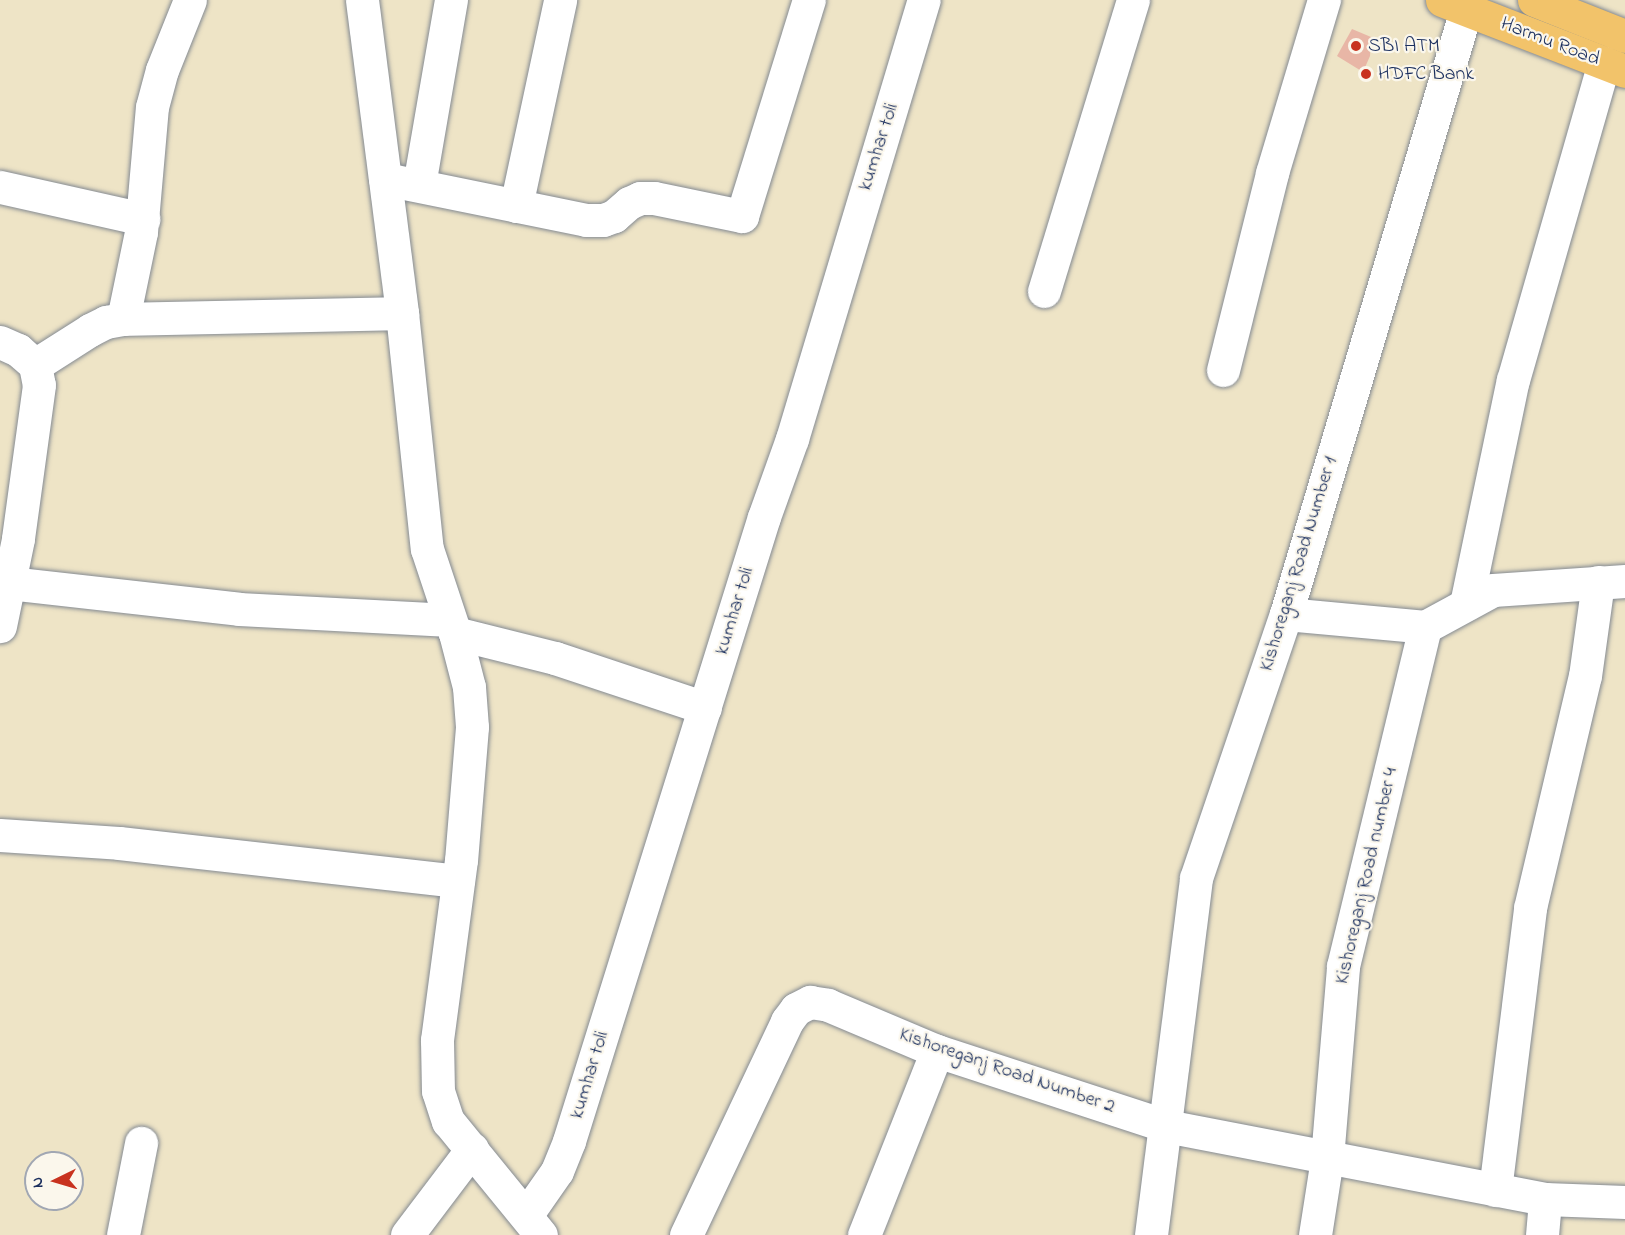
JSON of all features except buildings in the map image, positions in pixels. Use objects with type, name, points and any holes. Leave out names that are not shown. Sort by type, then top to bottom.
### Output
[{"type":"main road","name":"Harmu Road","points":[[1534,0],[1574,8],[1625,36]]},
{"type":"main road","name":"Harmu Road","points":[[1454,5],[1614,67]]},
{"type":"street","points":[[123,319],[143,219],[152,106],[162,70],[190,0]]},
{"type":"street","points":[[362,0],[402,313],[427,549],[469,687],[472,727],[458,881],[437,1040],[438,1091],[448,1121],[534,1225]]},
{"type":"street","points":[[419,185],[451,0]]},
{"type":"street","points":[[516,206],[560,0]]},
{"type":"street","points":[[385,178],[586,220],[603,220],[614,216],[628,203],[640,198],[654,198],[742,216],[809,0]]},
{"type":"street","name":"kumhar toli","points":[[534,1225],[569,1141],[792,439],[924,0]]},
{"type":"street","points":[[1044,291],[1133,0]]},
{"type":"street","points":[[1223,370],[1272,173],[1324,0]]},
{"type":"street","name":"Kishoreganj Road Number 1","points":[[1151,1235],[1196,878],[1286,614],[1454,5]]},
{"type":"street","points":[[1466,604],[1513,380],[1614,67]]},
{"type":"street","points":[[0,187],[143,219]]},
{"type":"street","points":[[35,365],[90,330],[106,322],[123,319],[402,313]]},
{"type":"street","points":[[0,342],[18,350],[35,365],[39,385],[18,539],[0,626]]},
{"type":"street","points":[[1286,614],[1425,627],[1493,590],[1611,581],[1585,676],[1530,908],[1495,1190]]},
{"type":"street","points":[[9,583],[239,609],[452,627],[555,658],[705,708]]},
{"type":"street","name":"Kishoreganj Road number 4","points":[[1315,1235],[1327,1158],[1343,966],[1425,627]]},
{"type":"street","points":[[0,835],[119,843],[458,881]]},
{"type":"street","name":"Kishoreganj Road Number 2","points":[[686,1235],[787,1022],[796,1009],[810,1002],[828,1005],[937,1051],[1166,1125],[1545,1199],[1625,1202]]},
{"type":"street","points":[[864,1235],[937,1051]]},
{"type":"street","points":[[123,1235],[141,1143]]},
{"type":"street","points":[[407,1235],[472,1149]]},
{"type":"street","points":[[1542,1235],[1545,1199]]},
{"type":"place","name":"SBI ATM","points":[[1356,46]]},
{"type":"place","name":"HDFC Bank","points":[[1366,74]]}]
